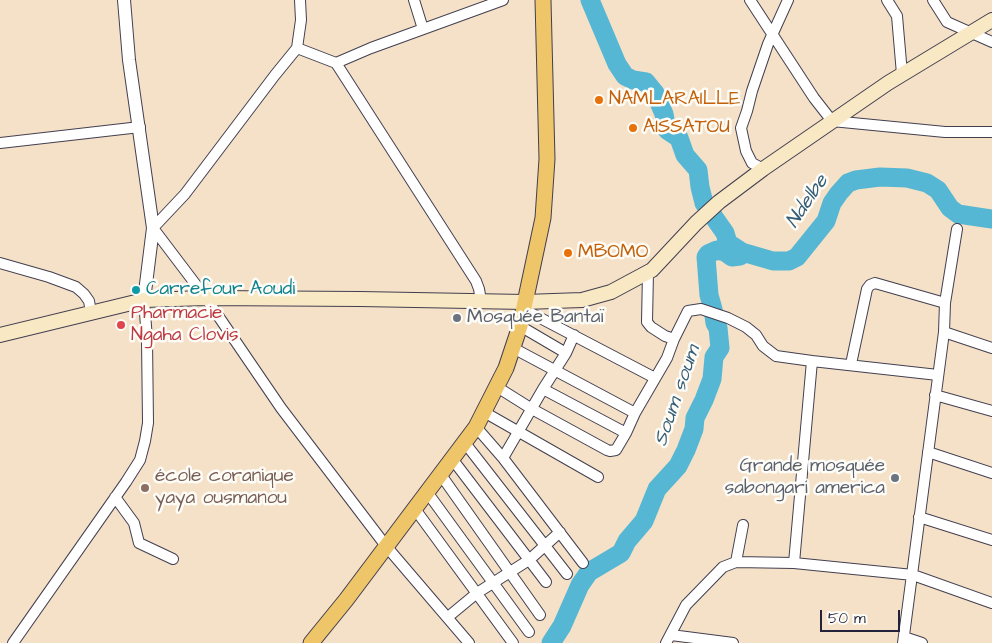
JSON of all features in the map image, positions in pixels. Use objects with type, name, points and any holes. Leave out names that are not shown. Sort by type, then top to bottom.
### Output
[{"type":"main road","points":[[311,643],[453,460],[476,427],[497,387],[513,348],[520,326],[543,218],[547,159],[543,0]]},
{"type":"main road","points":[[0,335],[144,300],[206,298],[480,301],[524,306],[582,300],[611,292],[652,270],[696,223],[719,202],[763,169],[902,74],[992,20]]},
{"type":"street","points":[[13,643],[140,460],[145,441],[148,423],[147,339],[144,300],[154,228],[129,60],[124,0]]},
{"type":"street","points":[[154,228],[185,194],[297,48],[301,20],[300,0]]},
{"type":"street","points":[[414,0],[422,29]]},
{"type":"street","points":[[336,63],[371,48],[503,0]]},
{"type":"street","points":[[750,0],[814,98],[832,121],[945,132],[992,132]]},
{"type":"street","points":[[763,169],[752,163],[746,151],[741,128],[755,79],[788,0]]},
{"type":"street","points":[[887,0],[897,16],[902,74]]},
{"type":"street","points":[[933,0],[947,22],[992,42]]},
{"type":"street","points":[[297,48],[336,63],[476,281],[480,301]]},
{"type":"street","points":[[0,143],[140,127]]},
{"type":"street","points":[[154,228],[206,298],[281,408],[386,546],[469,643]]},
{"type":"street","points":[[922,643],[904,640],[944,332],[945,303],[957,230]]},
{"type":"street","points":[[0,263],[50,277],[76,287],[89,301],[91,312]]},
{"type":"street","points":[[648,272],[647,322],[665,336],[674,339]]},
{"type":"street","points":[[852,364],[870,285],[875,283],[945,303]]},
{"type":"street","points":[[524,306],[655,378]]},
{"type":"street","points":[[497,387],[532,409],[610,451],[616,450],[626,433],[634,413],[667,358],[688,311],[706,310],[746,327],[756,335],[763,346],[776,356],[938,375]]},
{"type":"street","points":[[520,326],[566,353]]},
{"type":"street","points":[[944,332],[992,348]]},
{"type":"street","points":[[504,458],[543,389],[566,353],[574,335]]},
{"type":"street","points":[[513,348],[634,413]]},
{"type":"street","points":[[794,563],[812,361]]},
{"type":"street","points":[[543,389],[626,433]]},
{"type":"street","points":[[935,395],[992,411]]},
{"type":"street","points":[[484,412],[598,477]]},
{"type":"street","points":[[476,427],[504,458],[583,563]]},
{"type":"street","points":[[464,443],[567,574]]},
{"type":"street","points":[[928,452],[992,473]]},
{"type":"street","points":[[453,460],[546,582]]},
{"type":"street","points":[[441,475],[540,615]]},
{"type":"street","points":[[427,492],[529,632]]},
{"type":"street","points":[[115,497],[134,523],[139,543],[173,559]]},
{"type":"street","points":[[414,509],[512,643]]},
{"type":"street","points":[[919,517],[992,540]]},
{"type":"street","points":[[736,562],[743,525]]},
{"type":"street","points":[[448,617],[477,593],[529,560],[560,532]]},
{"type":"street","points":[[734,643],[668,639],[686,605],[723,568],[736,562],[794,563],[913,575],[992,603]]},
{"type":"waterway","name":"Soum soum","points":[[551,643],[562,626],[580,585],[589,572],[621,553],[627,541],[644,521],[657,489],[678,466],[686,450],[694,429],[695,418],[712,379],[714,357],[720,348],[718,328],[715,323],[709,295],[706,257],[717,250],[725,252],[732,257],[740,256],[742,252],[728,243],[725,233],[704,203],[698,170],[685,155],[679,138],[667,130],[664,114],[655,93],[646,82],[633,80],[625,76],[617,64],[590,0]]},
{"type":"waterway","name":"Ndelbe","points":[[742,252],[773,261],[789,261],[797,257],[826,221],[832,203],[839,193],[848,183],[856,180],[880,177],[907,178],[927,183],[938,190],[950,208],[958,214],[992,219]]},
{"type":"place","name":"NAMLARAILLE","points":[[599,100]]},
{"type":"place","name":"AISSATOU","points":[[633,128]]},
{"type":"place","name":"MBOMO","points":[[568,253]]},
{"type":"place","name":"Carrefour Aoudi","points":[[136,290]]},
{"type":"place","name":"Mosquée Bantaï","points":[[457,318]]},
{"type":"place","name":"Pharmacie Ngaha Clovis","points":[[121,325]]},
{"type":"place","name":"Grande mosquée sabongari america","points":[[895,478]]},
{"type":"place","name":"école coranique yaya ousmanou","points":[[145,488]]}]
